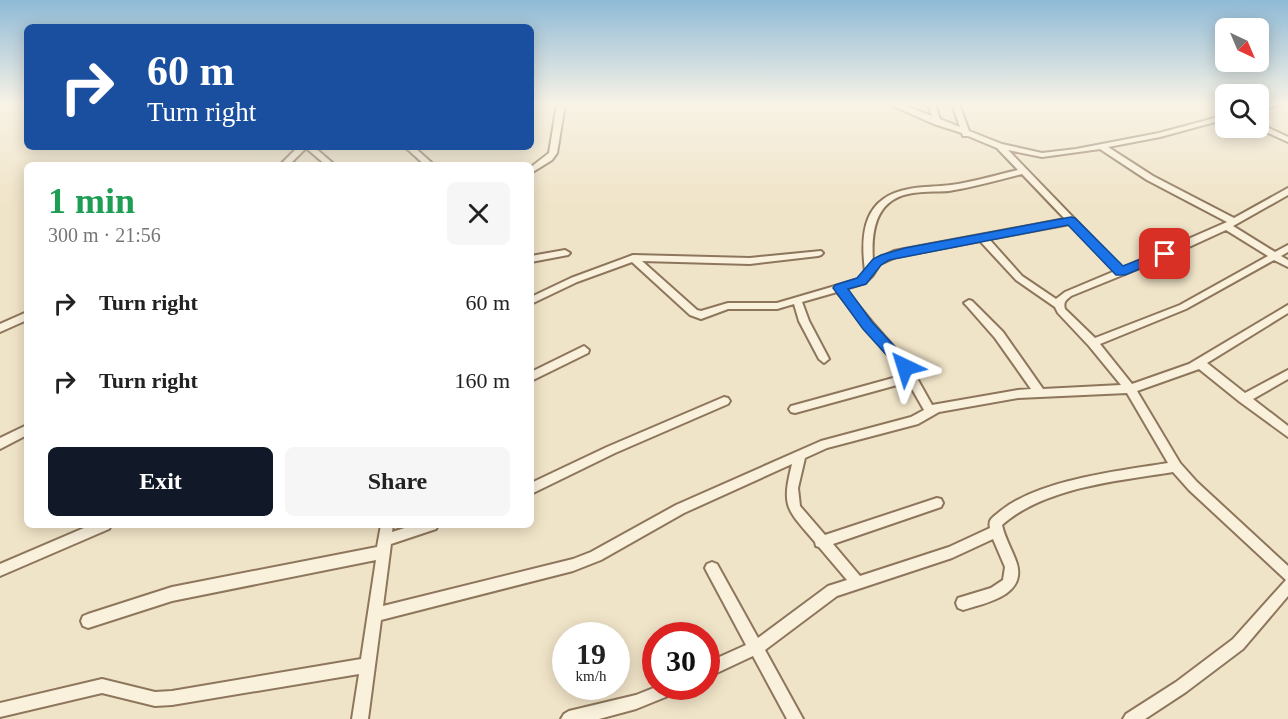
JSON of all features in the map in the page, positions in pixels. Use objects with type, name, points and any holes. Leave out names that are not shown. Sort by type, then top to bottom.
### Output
[{"type":"street","points":[[534,169],[553,153],[556,138]]},
{"type":"street","points":[[976,138],[1000,146],[1042,155],[1146,138]]},
{"type":"street","points":[[1000,146],[1121,272]]},
{"type":"street","points":[[1101,146],[1150,178],[1230,224],[1288,264]]},
{"type":"street","points":[[287,162],[300,150]]},
{"type":"street","points":[[313,150],[327,162]]},
{"type":"street","points":[[412,150],[426,162]]},
{"type":"street","points":[[870,273],[866,239],[875,213],[889,198],[901,193],[951,188],[1023,171]]},
{"type":"street","points":[[1288,191],[1187,245],[1068,294],[1061,299],[1059,305],[1061,311],[1093,343],[1130,389],[1176,467],[1193,486],[1288,575]]},
{"type":"street","points":[[633,258],[654,279],[697,314],[728,306],[777,306],[862,281],[877,262],[894,254],[1071,220]]},
{"type":"street","points":[[983,238],[1019,278],[1059,305]]},
{"type":"street","points":[[1093,343],[1183,307],[1288,248]]},
{"type":"street","points":[[534,258],[565,253]]},
{"type":"street","points":[[534,300],[598,270],[633,258],[750,261],[818,253]]},
{"type":"street","points":[[839,288],[912,377],[930,411]]},
{"type":"street","points":[[797,300],[804,321],[824,359]]},
{"type":"street","points":[[969,303],[999,335],[1039,392]]},
{"type":"street","points":[[374,615],[573,565],[596,556],[680,509],[825,444],[914,421],[930,411],[963,403],[1039,392],[1130,389],[1169,377],[1198,363],[1288,308]]},
{"type":"street","points":[[0,328],[24,317]]},
{"type":"street","points":[[534,375],[584,350]]},
{"type":"street","points":[[1198,363],[1288,432]]},
{"type":"street","points":[[1244,399],[1288,374]]},
{"type":"street","points":[[795,409],[912,377]]},
{"type":"street","points":[[534,488],[620,446],[724,401]]},
{"type":"street","points":[[0,444],[24,432]]},
{"type":"street","points":[[800,455],[792,488],[794,508],[856,582]]},
{"type":"street","points":[[963,603],[999,592],[1010,584],[1014,575],[1013,567],[996,531],[995,523],[1010,509],[1063,488],[1176,467]]},
{"type":"street","points":[[821,542],[937,502]]},
{"type":"street","points":[[0,570],[98,528]]},
{"type":"street","points":[[360,719],[387,528]]},
{"type":"street","points":[[88,621],[172,594],[384,546],[425,528]]},
{"type":"street","points":[[720,664],[757,647],[833,591],[952,552],[996,531]]},
{"type":"street","points":[[712,568],[795,719]]},
{"type":"street","points":[[1131,719],[1180,687],[1238,644],[1288,586]]},
{"type":"street","points":[[0,710],[102,686],[144,697],[172,698],[367,665]]},
{"type":"street","points":[[569,719],[642,700]]},
{"type":"route","points":[[905,367],[868,326],[839,288],[862,281],[877,262],[894,254],[1071,220],[1119,267],[1121,272],[1165,254]]}]
